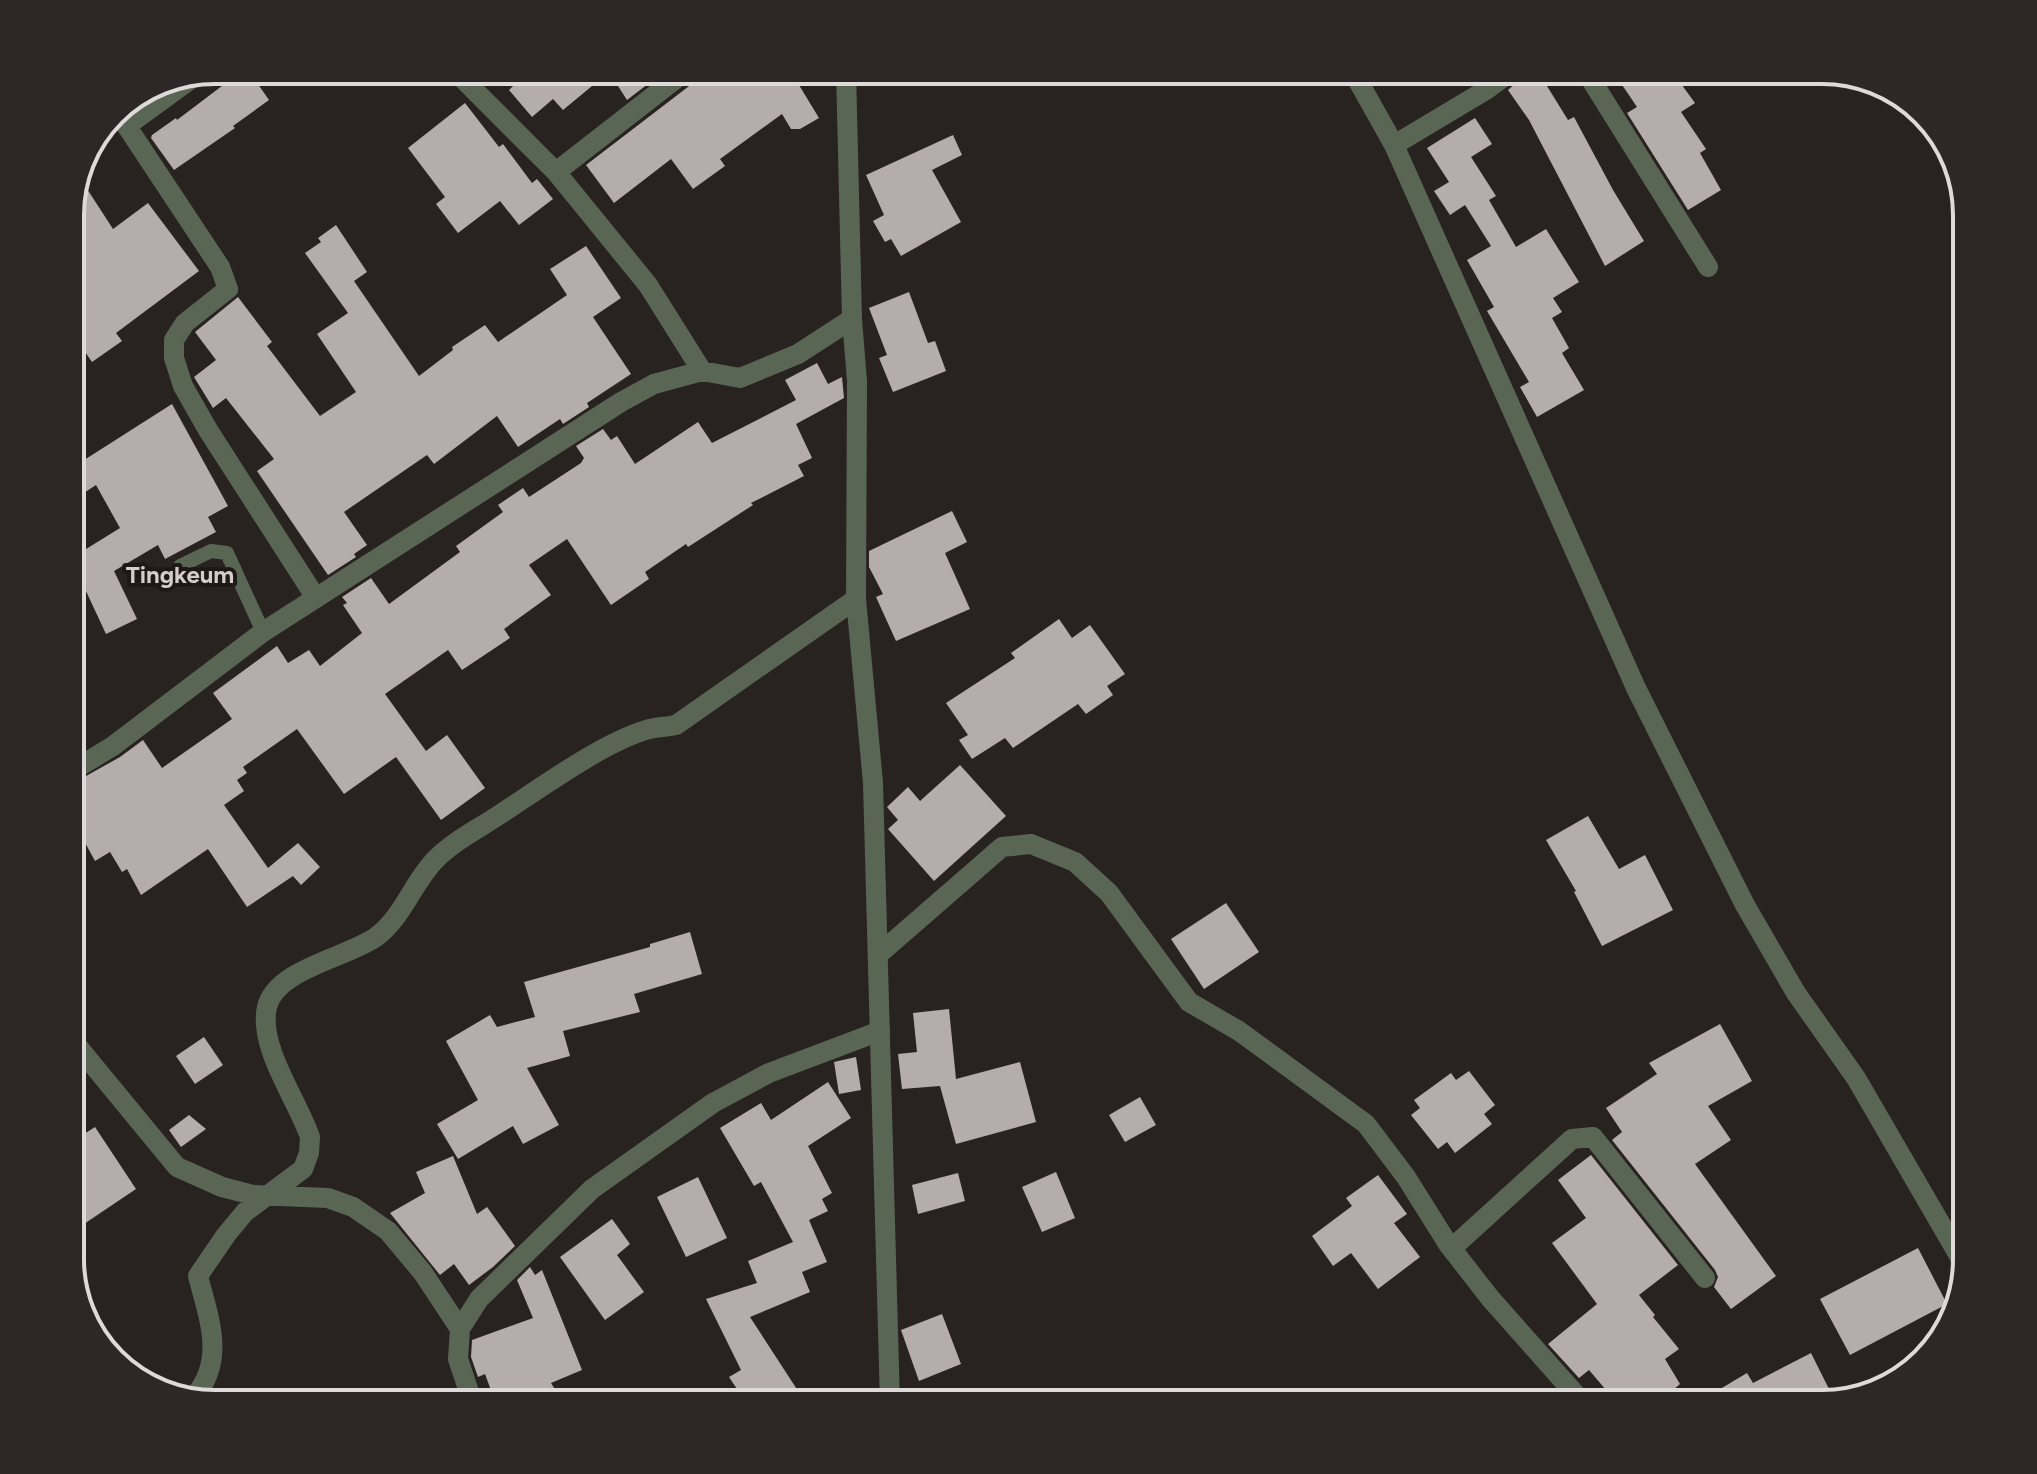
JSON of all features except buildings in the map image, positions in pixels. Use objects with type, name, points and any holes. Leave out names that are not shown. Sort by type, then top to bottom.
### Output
[{"type":"street","points":[[468,84],[556,172],[648,285],[702,371]]},
{"type":"street","points":[[556,172],[669,84]]},
{"type":"street","points":[[846,84],[852,319],[857,381],[856,599],[873,783],[890,1390]]},
{"type":"street","points":[[1360,84],[1394,145],[1636,688],[1738,891],[1796,993],[1856,1078],[1953,1245]]},
{"type":"street","points":[[1394,145],[1494,84]]},
{"type":"street","points":[[1594,84],[1708,267]]},
{"type":"street","points":[[124,120],[220,267],[228,289],[185,323],[174,340],[174,358],[183,386],[316,598]]},
{"type":"street","points":[[84,764],[113,746],[263,632],[621,402],[654,384],[702,371],[740,378],[798,354],[852,319]]},
{"type":"street","points":[[202,1388],[214,1360],[209,1316],[198,1276],[245,1212],[303,1169],[309,1153],[310,1137],[271,1049],[265,1027],[268,1004],[277,988],[293,976],[341,956],[378,935],[407,902],[419,879],[437,858],[474,831],[601,751],[646,730],[676,725],[856,599]]},
{"type":"street","points":[[879,954],[1002,847],[1031,844],[1075,862],[1109,893],[1189,1002],[1239,1031],[1366,1124],[1490,1298],[1572,1390]]},
{"type":"street","points":[[468,1390],[458,1359],[460,1329],[479,1299],[592,1189],[727,1096],[769,1073],[880,1031]]},
{"type":"street","points":[[84,1054],[177,1167],[222,1187],[253,1195],[328,1198],[353,1207],[388,1231],[423,1273],[460,1329]]},
{"type":"street","points":[[1452,1248],[1572,1139],[1593,1137],[1705,1278]]},
{"type":"lane","points":[[180,566],[211,551],[227,553],[263,632]]},
{"type":"district","name":"Tingkeum","points":[[180,574]]}]
